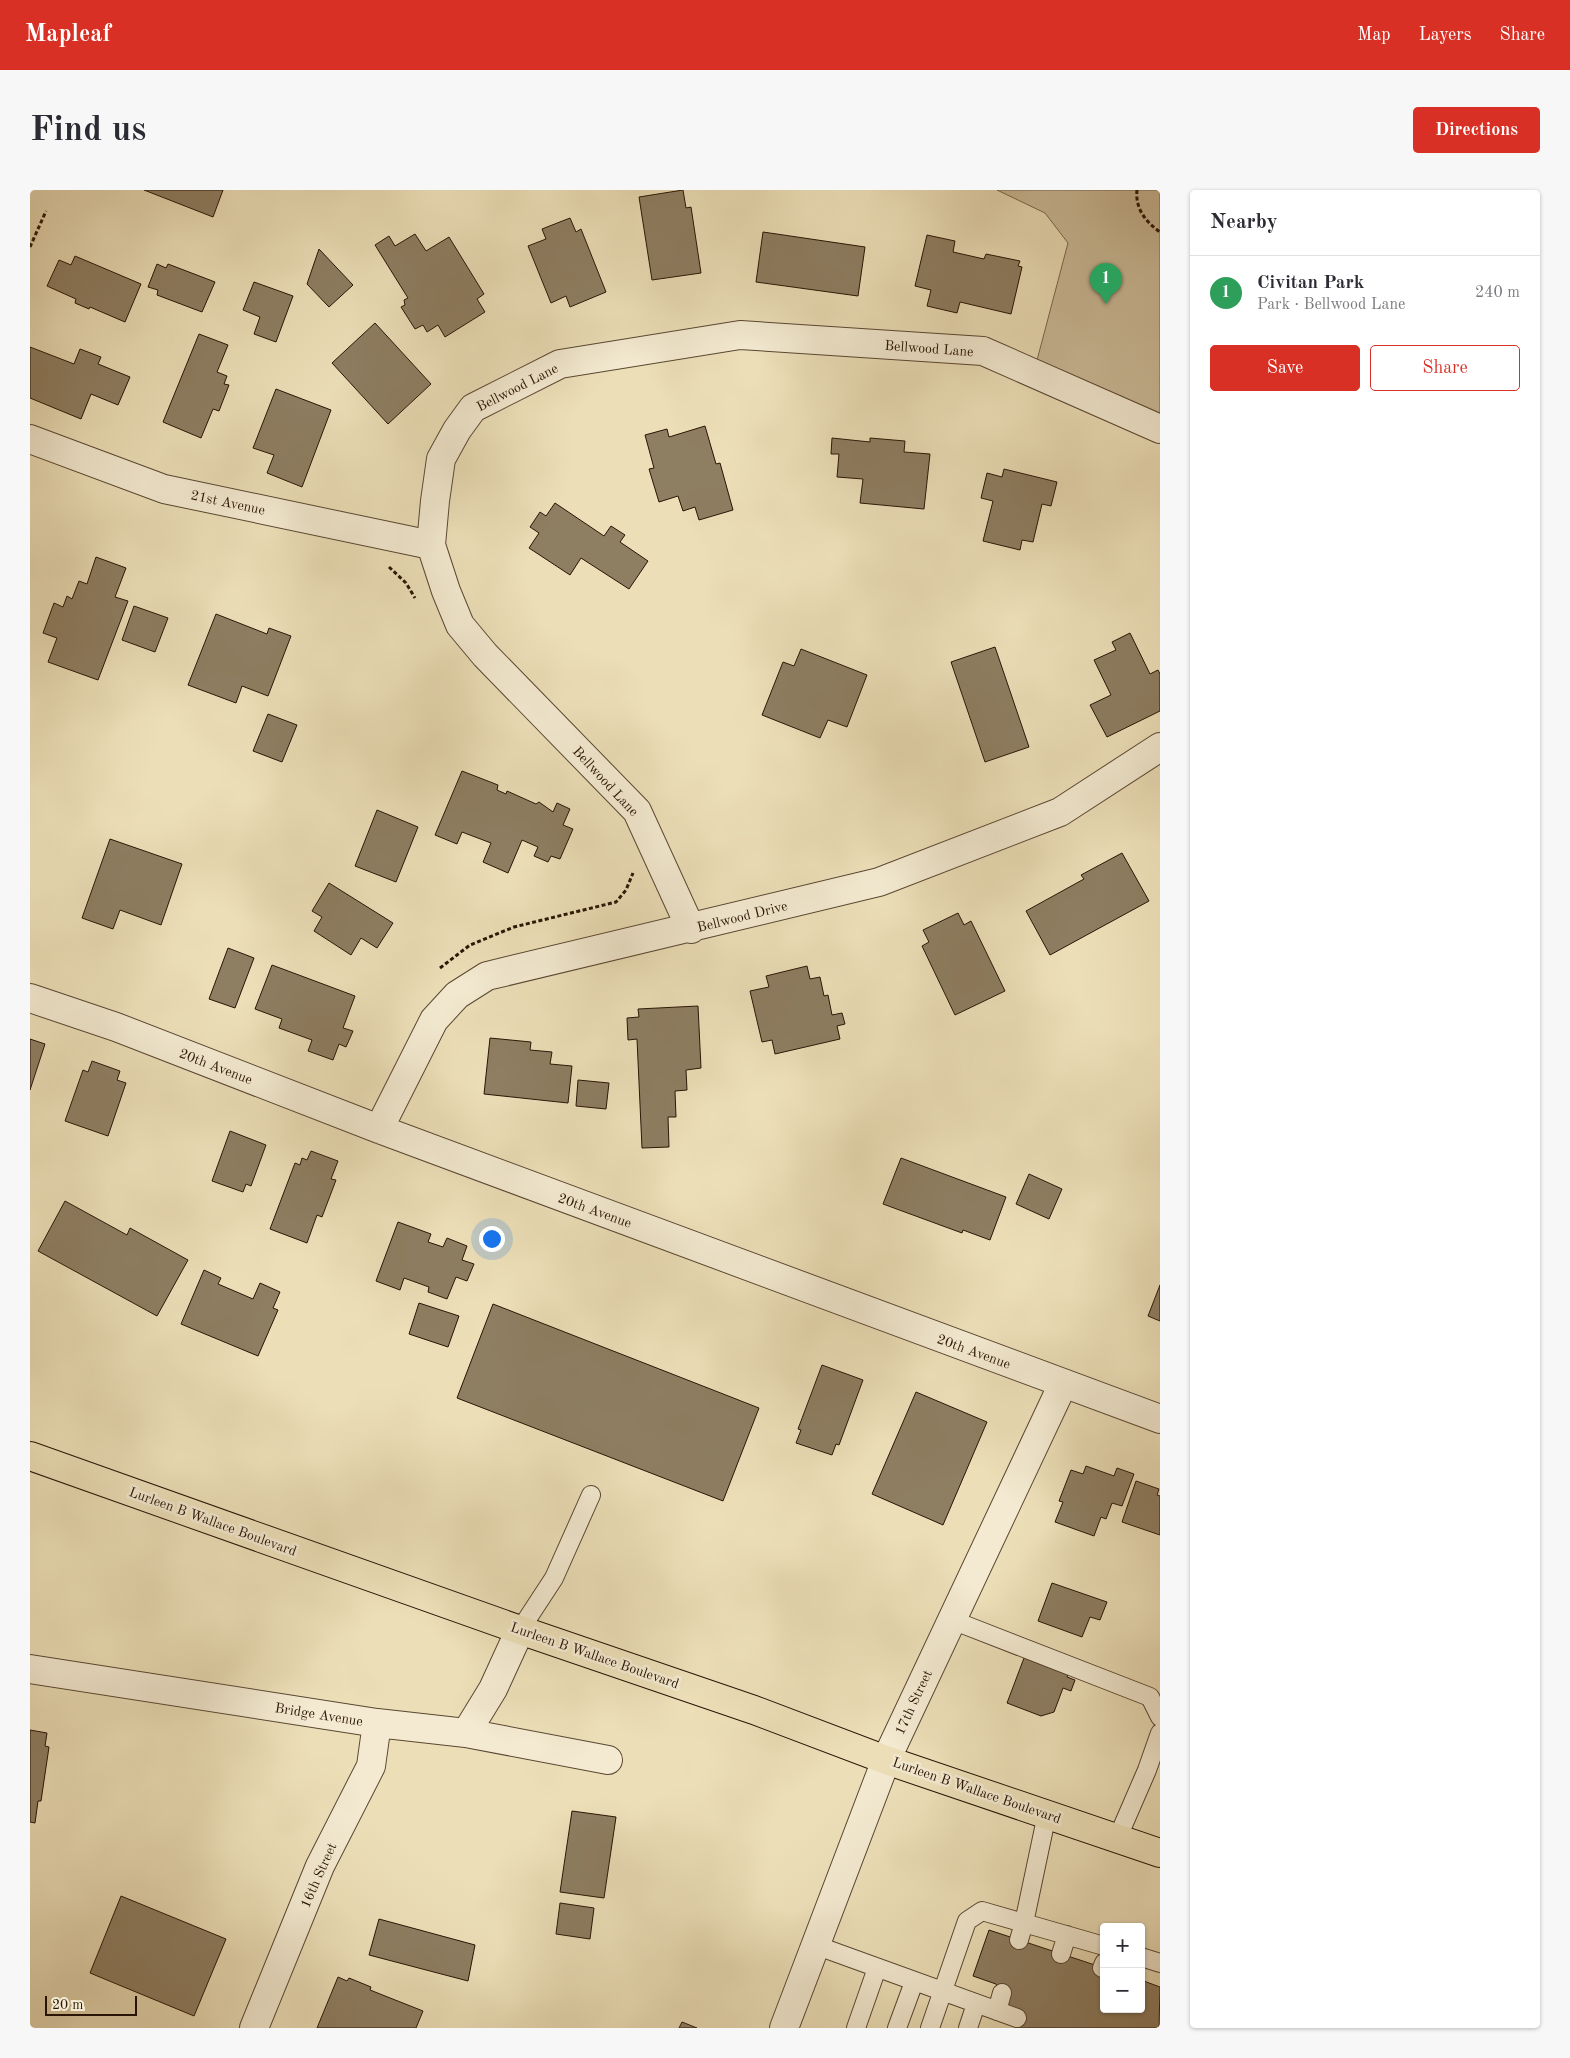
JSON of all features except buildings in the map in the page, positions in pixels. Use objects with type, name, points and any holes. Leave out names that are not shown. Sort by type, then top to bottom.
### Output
[{"type":"highway","name":"Lurleen B Wallace Boulevard","points":[[30,1456],[520,1630],[754,1710],[886,1760],[1118,1837],[1160,1853]]},
{"type":"street","name":"Bellwood Lane","points":[[691,929],[637,811],[485,655],[460,625],[446,591],[431,545],[441,459],[457,430],[473,408],[560,364],[740,336],[983,351],[1160,429]]},
{"type":"street","name":"21st Avenue","points":[[30,439],[164,489],[431,545]]},
{"type":"street","name":"Bellwood Drive","points":[[378,1129],[434,1020],[457,995],[486,976],[691,929],[879,882],[1060,812],[1160,747]]},
{"type":"street","name":"20th Avenue","points":[[30,998],[116,1027],[378,1129],[1160,1419]]},
{"type":"street","name":"17th Street","points":[[784,2028],[886,1760],[1062,1384]]},
{"type":"street","points":[[466,1733],[493,1689],[520,1630]]},
{"type":"street","name":"Bridge Avenue","points":[[30,1669],[377,1723],[466,1733],[608,1760]]},
{"type":"street","name":"16th Street","points":[[254,2028],[320,1866],[371,1766],[377,1723]]},
{"type":"lane","points":[[520,1630],[554,1578],[591,1495]]},
{"type":"lane","points":[[952,1620],[1150,1697],[1160,1717]]},
{"type":"lane","points":[[1118,1837],[1153,1772],[1160,1733]]},
{"type":"lane","points":[[1021,1931],[1047,1814]]},
{"type":"lane","points":[[930,2028],[967,1921],[982,1911],[1021,1931],[1067,1935],[1100,1945]]},
{"type":"lane","points":[[1061,1954],[1067,1935]]},
{"type":"lane","points":[[815,1945],[1017,2018]]},
{"type":"lane","points":[[1145,1958],[1160,1963]]},
{"type":"lane","points":[[856,2028],[877,1968]]},
{"type":"lane","points":[[897,2028],[914,1982]]},
{"type":"lane","points":[[997,2011],[1002,1993]]},
{"type":"lane","points":[[968,2028],[976,2004]]},
{"type":"path","points":[[1137,190],[1140,212],[1148,223],[1160,232]]},
{"type":"path","points":[[30,248],[46,211]]},
{"type":"path","points":[[383,535],[388,567],[406,583],[419,606]]},
{"type":"path","points":[[436,971],[470,945],[514,927],[616,902],[626,890],[633,873],[633,863]]},
{"type":"shaded area","points":[[997,190],[1160,190],[1160,415],[1036,364],[1068,243],[1045,213]]},
{"type":"place","name":"Civitan Park","points":[[1106,304]]}]
